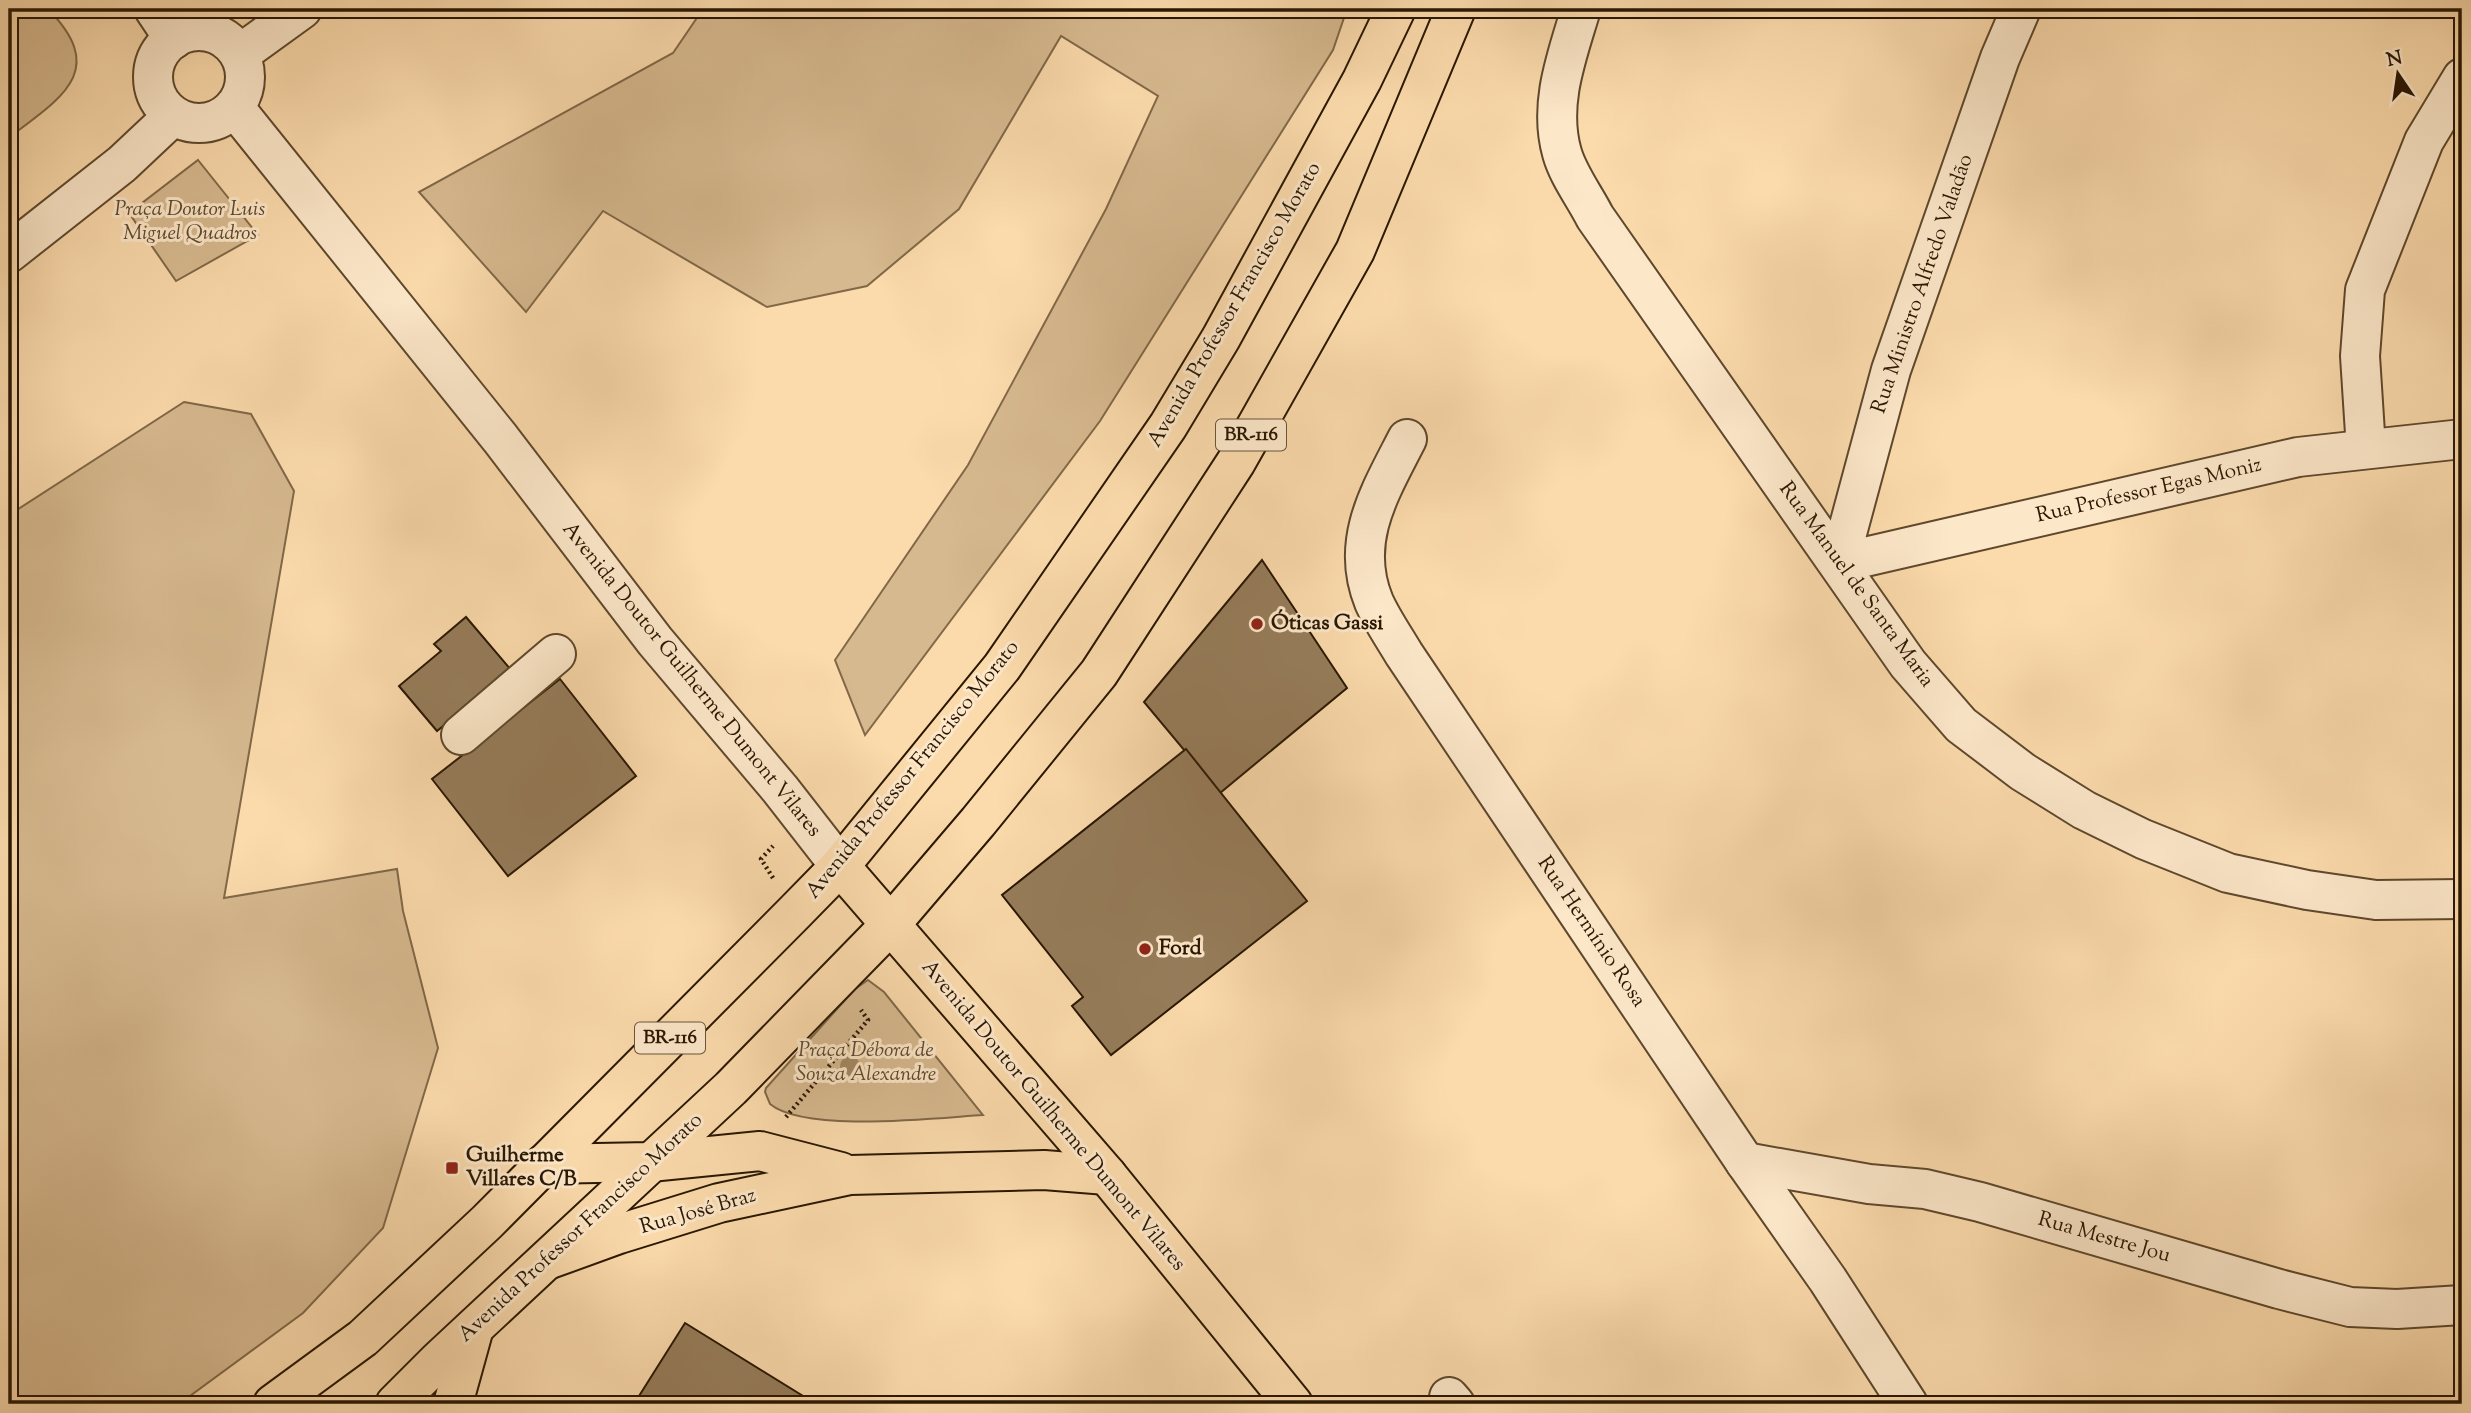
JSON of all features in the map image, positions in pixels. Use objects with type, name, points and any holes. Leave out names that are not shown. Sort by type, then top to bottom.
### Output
[{"type":"main road","name":"Avenida Professor Francisco Morato","points":[[273,1404],[363,1338],[487,1222],[795,912],[839,866],[1002,667],[1168,426],[1221,338],[1356,92],[1396,9]]},
{"type":"main road","name":"Avenida Professor Francisco Morato","points":[[395,1404],[731,1088],[890,925],[1099,673],[1236,462],[1355,251],[1456,9]]},
{"type":"main road","name":"Avenida Doutor Guilherme Dumont Vilares","points":[[839,866],[1107,1175],[1293,1404]]},
{"type":"main road","name":"Rua José Braz","points":[[544,1164],[650,1162],[760,1151],[850,1175]]},
{"type":"main road","name":"Rua José Braz","points":[[550,1259],[719,1203],[850,1175],[1045,1170],[1107,1175]]},
{"type":"main road","points":[[453,1404],[474,1328]]},
{"type":"street","points":[[240,54],[302,9]]},
{"type":"street","name":"Rua Manuel de Santa Maria","points":[[1580,9],[1559,83],[1556,120],[1563,155],[1595,217],[1908,664],[1961,725],[2023,772],[2084,810],[2143,839],[2228,873],[2307,890],[2376,900],[2462,899]]},
{"type":"street","name":"Rua Ministro Alfredo Valadão","points":[[1839,563],[1891,370],[2000,58],[2021,9]]},
{"type":"street","points":[[164,24],[187,33],[210,33],[230,42],[240,54],[246,76],[245,88],[234,107],[221,118],[205,123],[188,122],[173,116],[162,105],[155,91],[153,77],[162,49],[164,24]]},
{"type":"street","points":[[2366,449],[2360,356],[2365,290],[2424,141],[2462,78]]},
{"type":"street","name":"Avenida Doutor Guilherme Dumont Vilares","points":[[234,107],[500,438],[655,641],[801,816],[839,866]]},
{"type":"street","points":[[9,253],[122,164],[173,116]]},
{"type":"street","name":"Rua Hermínio Rosa","points":[[1407,439],[1374,503],[1366,537],[1364,563],[1374,602],[1404,654],[1745,1162],[1828,1280],[1908,1404]]},
{"type":"street","name":"Rua Professor Egas Moniz","points":[[1839,563],[2298,457],[2462,439]]},
{"type":"street","points":[[461,735],[556,654]]},
{"type":"street","name":"Rua Mestre Jou","points":[[1745,1162],[1869,1184],[1926,1189],[2350,1307],[2462,1306]]},
{"type":"path","points":[[795,912],[761,859],[801,816]]},
{"type":"path","points":[[760,1151],[868,1020],[839,977]]},
{"type":"green space","points":[[16,9],[48,9],[65,30],[74,48],[76,64],[72,79],[63,93],[15,133],[9,105],[7,71],[9,37]]},
{"type":"green space","points":[[703,9],[1347,9],[1333,50],[1100,421],[865,735],[835,660],[968,465],[1106,209],[1158,96],[1061,36],[959,209],[867,286],[767,307],[603,211],[526,312],[419,192],[673,53]]},
{"type":"green space","name":"Praça Doutor Luis Miguel Quadros","points":[[198,160],[258,235],[176,281],[129,213]]},
{"type":"green space","points":[[184,402],[251,414],[294,491],[224,898],[397,869],[403,911],[438,1048],[383,1228],[303,1313],[179,1404],[9,1404],[9,515]]},
{"type":"green space","name":"Praça Débora de Souza Alexandre","points":[[868,980],[884,992],[983,1115],[872,1122],[840,1121],[787,1113],[770,1104],[766,1088],[855,989]]},
{"type":"building","name":"Óticas Gassi","points":[[1262,560],[1347,688],[1220,793],[1144,702]]},
{"type":"building","points":[[466,617],[511,670],[437,731],[399,686],[441,651],[434,644]]},
{"type":"building","points":[[560,679],[636,776],[508,876],[432,779]]},
{"type":"building","name":"Ford","points":[[1186,749],[1307,901],[1111,1055],[1072,1006],[1083,997],[1002,895]]},
{"type":"building","points":[[685,1323],[816,1404],[634,1404]]},
{"type":"place","name":"Óticas Gassi","points":[[1257,624]]},
{"type":"place","name":"Ford","points":[[1145,949]]},
{"type":"place","name":"Guilherme Villares C/B","points":[[452,1168]]}]
